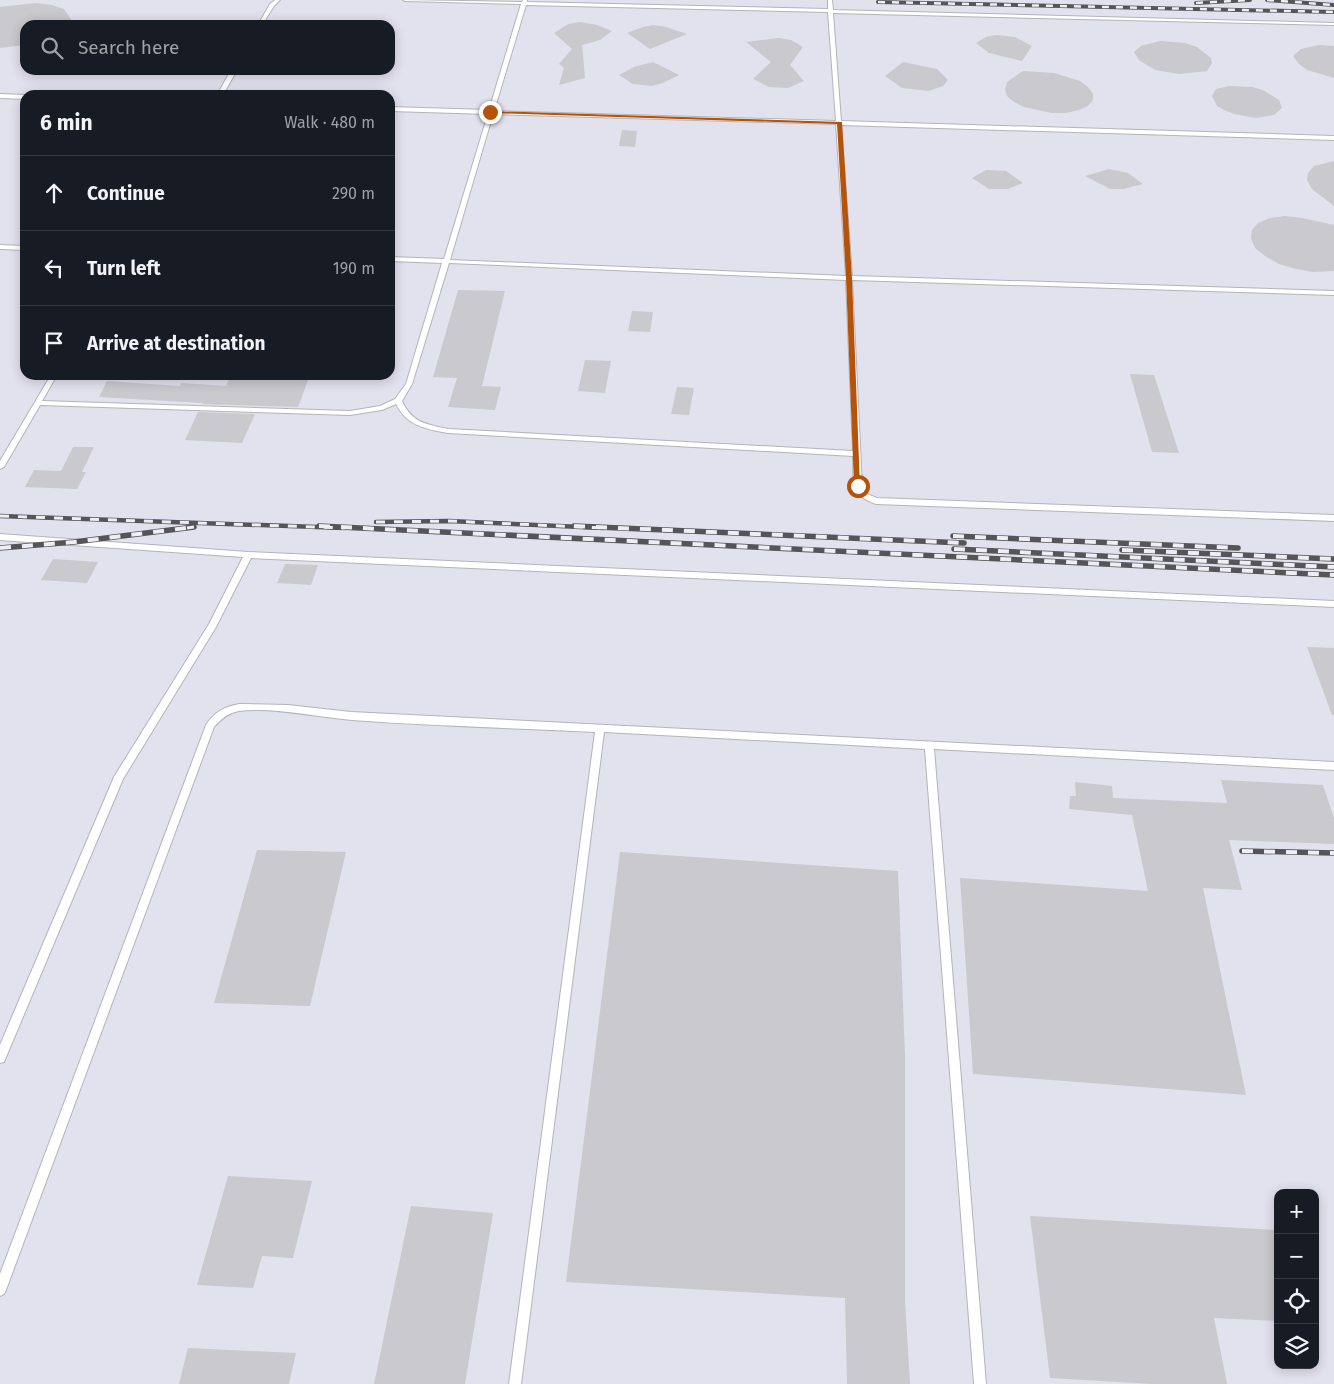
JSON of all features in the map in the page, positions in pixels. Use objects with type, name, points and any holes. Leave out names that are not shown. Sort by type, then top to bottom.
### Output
[{"type":"lane","points":[[263,20],[272,4],[278,0]]},
{"type":"lane","points":[[405,0],[1334,24]]},
{"type":"lane","points":[[830,0],[840,123],[849,278],[855,454],[858,486],[864,496],[876,501],[1334,518]]},
{"type":"lane","points":[[37,403],[350,413],[382,408],[398,401],[409,384],[490,112],[525,2]]},
{"type":"lane","points":[[223,90],[231,75]]},
{"type":"lane","points":[[0,96],[20,97]]},
{"type":"lane","points":[[395,109],[1334,138]]},
{"type":"lane","points":[[0,247],[20,248]]},
{"type":"lane","points":[[395,259],[849,278],[1334,294]]},
{"type":"lane","points":[[0,467],[51,380]]},
{"type":"lane","points":[[398,401],[403,415],[420,425],[448,431],[855,454]]},
{"type":"lane","points":[[0,536],[248,555],[1334,604]]},
{"type":"lane","points":[[0,1058],[118,778],[213,625],[248,555]]},
{"type":"lane","points":[[0,1290],[210,725],[218,716],[228,711],[250,708],[351,716],[1334,766]]},
{"type":"lane","points":[[515,1384],[600,728]]},
{"type":"lane","points":[[929,745],[980,1384]]},
{"type":"shaded area","points":[[0,0],[1334,0],[1334,1384],[0,1384]]},
{"type":"building","points":[[36,3],[52,5],[64,9],[72,20],[20,20],[20,46],[0,48],[0,7]]},
{"type":"building","points":[[580,22],[597,25],[612,31],[600,40],[582,45],[585,78],[559,85],[564,68],[559,64],[572,49],[554,33],[568,24]]},
{"type":"building","points":[[654,25],[687,34],[650,49],[627,33]]},
{"type":"building","points":[[996,35],[1015,37],[1032,46],[1022,61],[989,53],[976,43],[986,37]]},
{"type":"building","points":[[779,38],[791,40],[803,47],[790,65],[804,81],[788,88],[769,87],[753,79],[771,62],[746,42]]},
{"type":"building","points":[[1160,41],[1185,43],[1197,47],[1211,58],[1212,63],[1207,71],[1179,74],[1155,70],[1139,60],[1134,52],[1141,46]]},
{"type":"building","points":[[1319,45],[1334,46],[1334,78],[1307,70],[1293,56],[1301,49]]},
{"type":"building","points":[[653,62],[679,75],[652,86],[633,84],[619,75],[634,67]]},
{"type":"building","points":[[903,62],[937,69],[948,80],[943,86],[929,91],[902,88],[885,76]]},
{"type":"building","points":[[1023,71],[1054,73],[1080,81],[1093,94],[1093,100],[1088,106],[1066,113],[1052,113],[1024,107],[1007,96],[1005,89],[1007,82]]},
{"type":"building","points":[[1229,86],[1252,87],[1263,90],[1279,100],[1282,108],[1274,115],[1256,118],[1224,110],[1217,106],[1212,96],[1216,89]]},
{"type":"building","points":[[622,130],[637,131],[635,147],[619,146]]},
{"type":"building","points":[[1334,161],[1334,206],[1312,189],[1307,180],[1308,173],[1314,166]]},
{"type":"building","points":[[1109,169],[1128,173],[1143,184],[1123,189],[1110,189],[1085,176]]},
{"type":"building","points":[[986,170],[1006,171],[1023,183],[1008,189],[989,189],[972,178]]},
{"type":"building","points":[[1285,216],[1334,225],[1334,271],[1313,272],[1296,269],[1279,264],[1255,248],[1251,238],[1252,230],[1258,223],[1270,218]]},
{"type":"building","points":[[458,290],[505,291],[482,386],[501,387],[495,410],[448,407],[457,378],[433,377]]},
{"type":"building","points":[[632,311],[653,312],[650,332],[628,331]]},
{"type":"building","points":[[585,360],[611,361],[605,393],[578,391]]},
{"type":"building","points":[[1130,374],[1154,375],[1179,453],[1152,452]]},
{"type":"building","points":[[229,380],[308,380],[298,407],[202,404],[99,397],[107,381],[180,386],[181,383],[226,386]]},
{"type":"building","points":[[677,387],[694,388],[689,415],[671,414]]},
{"type":"building","points":[[198,412],[255,414],[242,443],[185,440]]},
{"type":"building","points":[[73,447],[94,447],[82,472],[86,472],[77,489],[25,487],[34,470],[61,471]]},
{"type":"building","points":[[53,559],[98,562],[87,583],[41,580]]},
{"type":"building","points":[[285,564],[318,565],[311,585],[277,583]]},
{"type":"building","points":[[1307,647],[1334,648],[1334,715],[1332,715]]},
{"type":"building","points":[[1221,780],[1323,785],[1334,818],[1334,844],[1229,840],[1242,890],[1203,888],[1246,1095],[973,1074],[960,878],[1148,891],[1132,815],[1069,809],[1070,796],[1076,796],[1075,782],[1112,786],[1113,798],[1227,803]]},
{"type":"building","points":[[257,850],[346,852],[310,1006],[214,1003]]},
{"type":"building","points":[[620,852],[898,871],[905,1057],[905,1301],[910,1384],[847,1384],[845,1298],[566,1282]]},
{"type":"building","points":[[228,1176],[312,1181],[293,1258],[262,1256],[253,1288],[197,1285]]},
{"type":"building","points":[[411,1206],[493,1213],[465,1384],[374,1384]]},
{"type":"building","points":[[1030,1216],[1274,1230],[1274,1321],[1214,1318],[1227,1384],[1152,1384],[1050,1378]]},
{"type":"building","points":[[188,1348],[296,1353],[289,1384],[179,1384]]},
{"type":"railway","points":[[1196,3],[1250,0]]},
{"type":"railway","points":[[1267,0],[1334,5]]},
{"type":"railway","points":[[878,2],[1334,12]]},
{"type":"railway","points":[[0,516],[345,528]]},
{"type":"railway","points":[[376,522],[449,521],[604,528]]},
{"type":"railway","points":[[319,526],[1334,575]]},
{"type":"railway","points":[[574,526],[964,543]]},
{"type":"railway","points":[[0,548],[74,542],[194,527],[187,528]]},
{"type":"railway","points":[[953,536],[1238,548]]},
{"type":"railway","points":[[954,549],[1334,567]]},
{"type":"railway","points":[[1122,550],[1334,559]]},
{"type":"railway","points":[[1242,851],[1334,853]]},
{"type":"route","points":[[490,112],[840,123],[858,486]]}]
